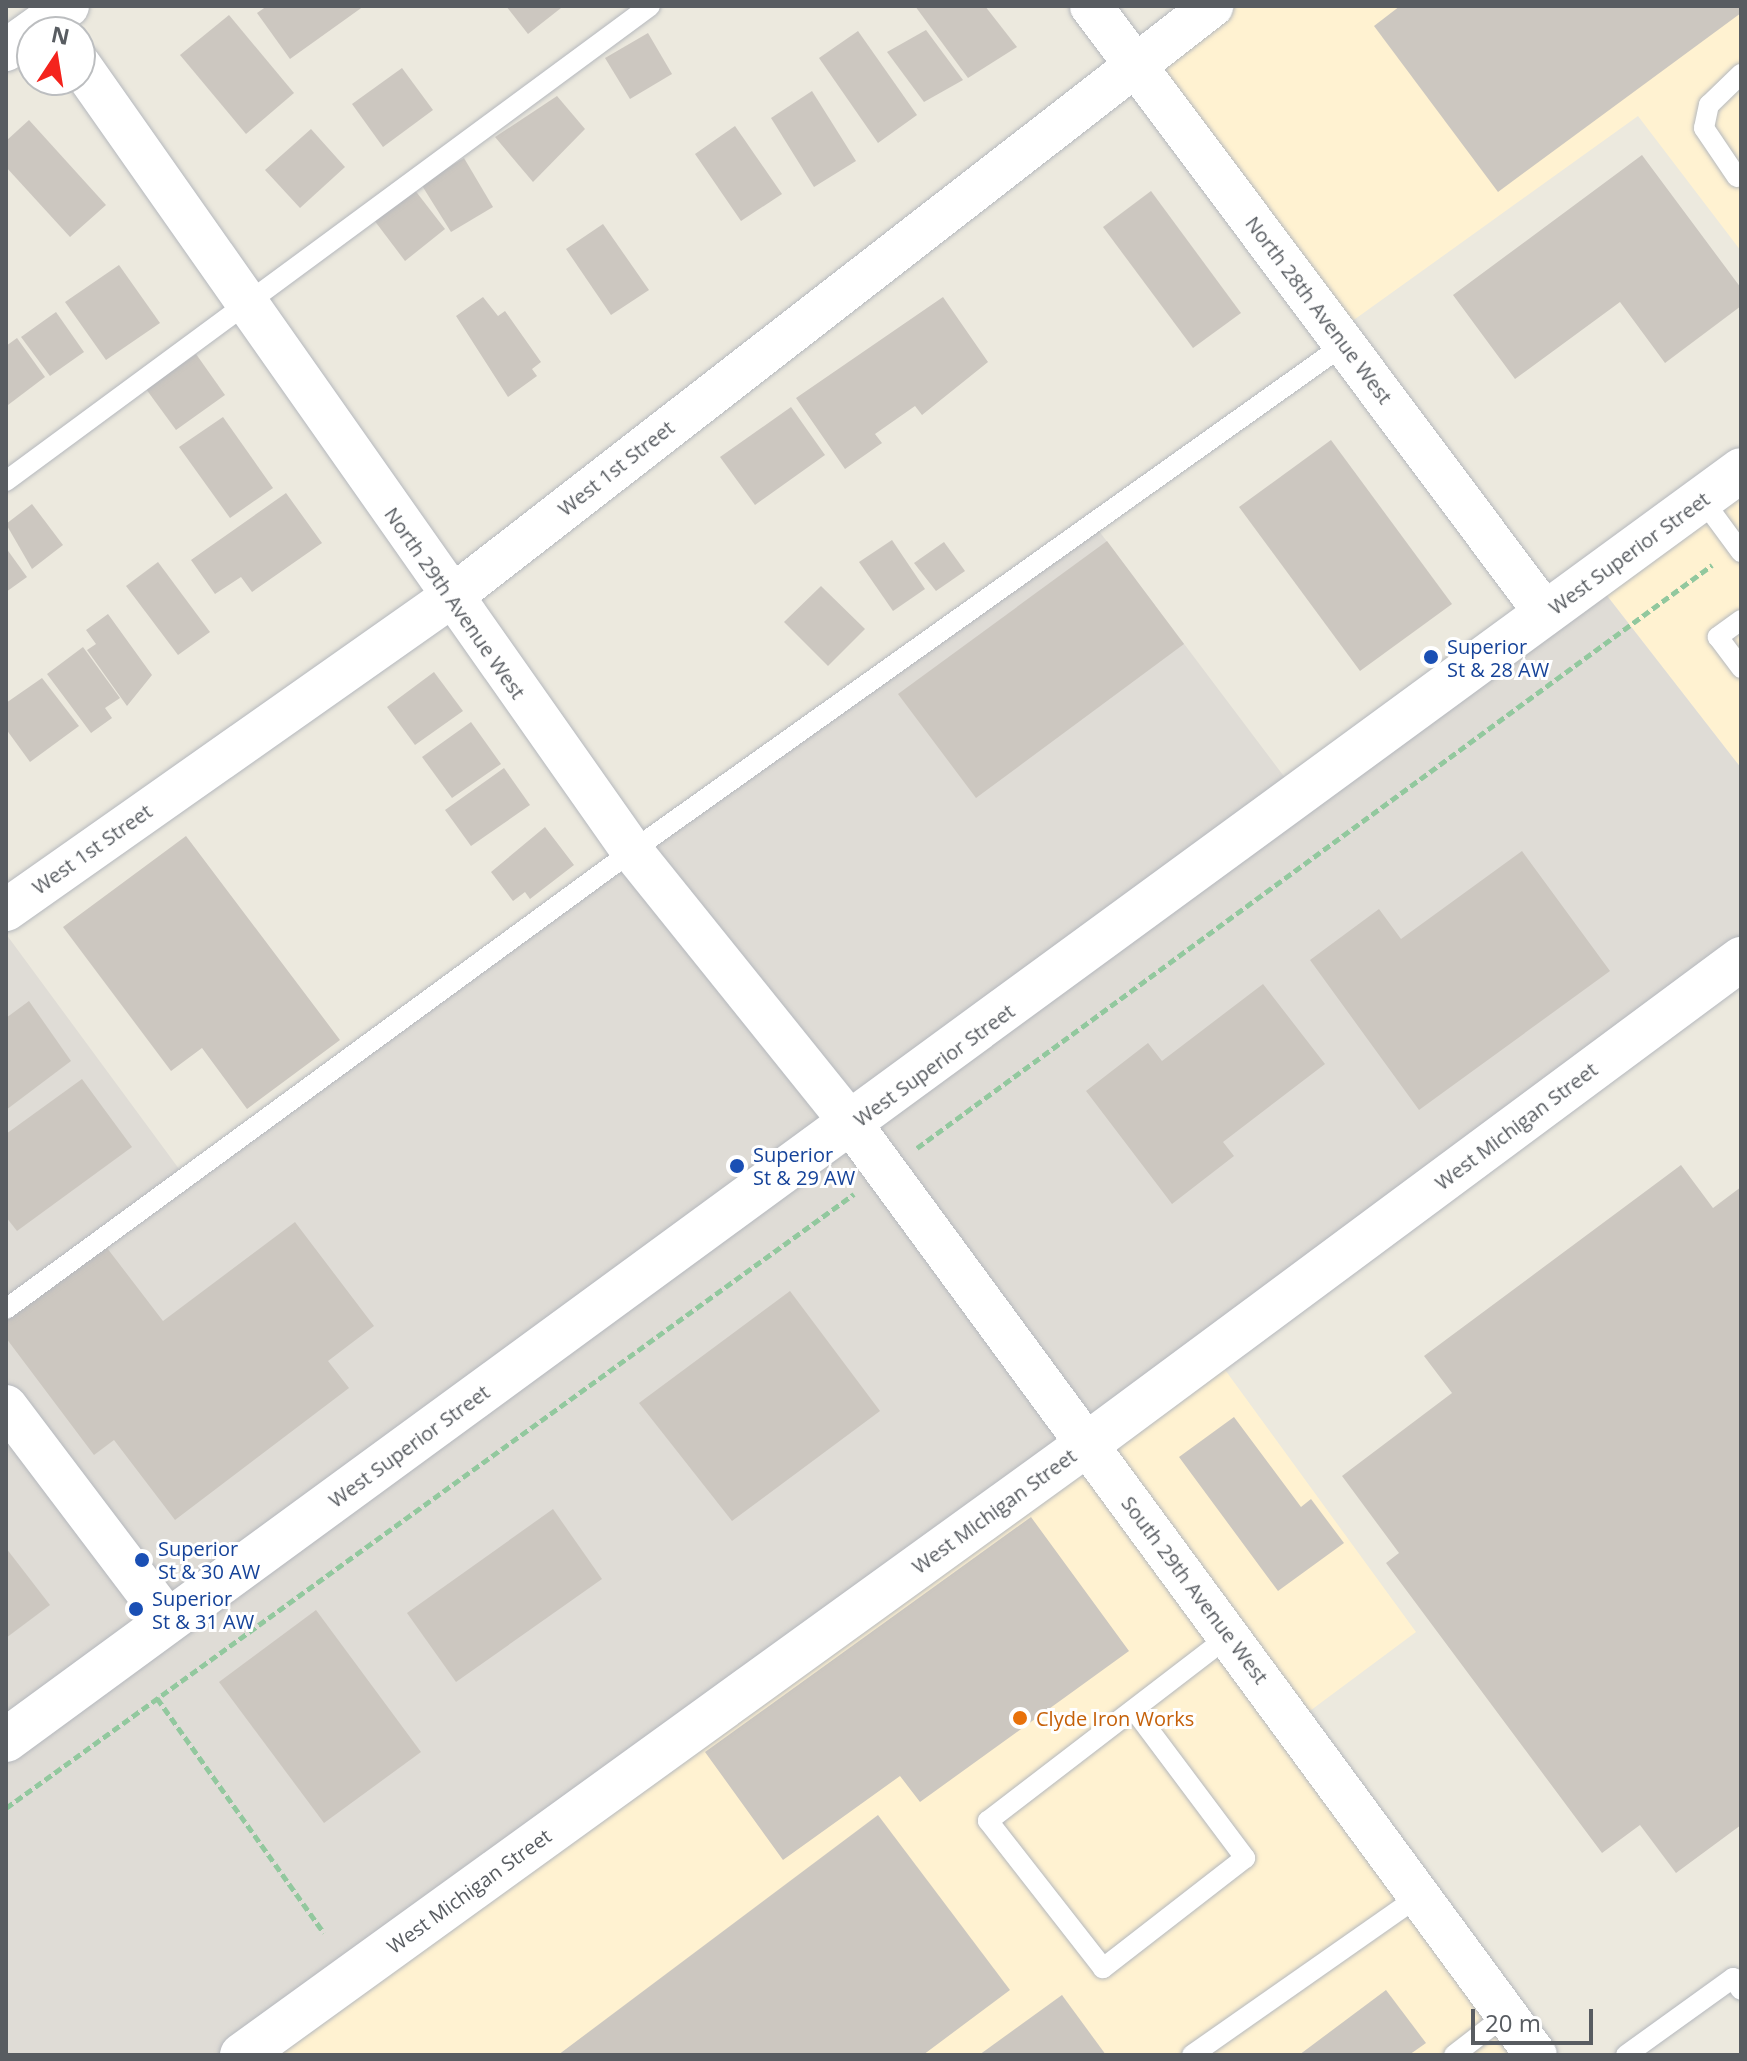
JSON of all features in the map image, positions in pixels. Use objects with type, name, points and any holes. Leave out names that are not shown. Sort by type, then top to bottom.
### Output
[{"type":"street","name":"North 28th Avenue West","points":[[1091,6],[1546,614]]},
{"type":"street","name":"West 1st Street","points":[[6,910],[451,597],[1132,64],[1212,6]]},
{"type":"street","name":"North 29th Avenue West","points":[[96,88],[246,306],[632,851],[852,1125]]},
{"type":"street","name":"West Superior Street","points":[[6,1740],[852,1125],[1741,470]]},
{"type":"street","name":"West Michigan Street","points":[[242,2055],[1086,1445],[1741,959]]},
{"type":"street","name":"South 29th Avenue West","points":[[852,1125],[1086,1445],[1422,1894],[1536,2055]]},
{"type":"street","points":[[6,1406],[168,1620]]},
{"type":"lane","points":[[6,481],[650,6]]},
{"type":"lane","points":[[1740,178],[1704,128],[1709,105],[1741,74]]},
{"type":"lane","points":[[6,1309],[632,851],[1345,344]]},
{"type":"lane","points":[[1702,499],[1741,552]]},
{"type":"lane","points":[[1741,620],[1718,637],[1741,668]]},
{"type":"lane","points":[[1135,1711],[1245,1858],[1103,1968],[988,1821],[1229,1636]]},
{"type":"lane","points":[[1192,2055],[1422,1894]]},
{"type":"lane","points":[[1626,2055],[1738,1980]]},
{"type":"lane","points":[[1454,2055],[1507,2014]]},
{"type":"path","points":[[157,1698],[324,1933]]},
{"type":"shaded area","points":[[1212,6],[1741,6],[1741,251],[1638,116],[1337,332],[1132,64]]},
{"type":"shaded area","points":[[1741,469],[1741,768],[1594,579]]},
{"type":"shaded area","points":[[1093,523],[1298,795],[1594,579],[1741,768],[1741,959],[242,2055],[6,2055],[6,934],[185,1177]]},
{"type":"shaded area","points":[[1212,1352],[1416,1632],[1295,1722],[1536,2055],[242,2055]]},
{"type":"building","points":[[267,6],[364,6],[290,59],[257,13]]},
{"type":"building","points":[[506,6],[559,6],[561,8],[528,34]]},
{"type":"building","points":[[915,6],[985,6],[1017,47],[968,78]]},
{"type":"building","points":[[1400,6],[1741,6],[1741,13],[1498,192],[1374,26]]},
{"type":"building","points":[[229,15],[294,93],[246,134],[180,55]]},
{"type":"building","points":[[926,30],[963,80],[924,102],[887,52]]},
{"type":"building","points":[[858,31],[917,115],[878,143],[819,58]]},
{"type":"building","points":[[648,33],[672,74],[630,99],[605,58]]},
{"type":"building","points":[[402,68],[433,110],[383,147],[352,104]]},
{"type":"building","points":[[812,91],[856,161],[814,187],[771,118]]},
{"type":"building","points":[[557,96],[585,129],[533,182],[495,137]]},
{"type":"building","points":[[29,120],[106,205],[70,237],[6,167],[6,141]]},
{"type":"building","points":[[735,126],[782,194],[741,221],[695,154]]},
{"type":"building","points":[[311,129],[345,167],[300,208],[265,170]]},
{"type":"building","points":[[1642,155],[1741,288],[1741,306],[1665,363],[1620,302],[1515,379],[1453,295]]},
{"type":"building","points":[[464,158],[493,207],[451,232],[421,184]]},
{"type":"building","points":[[414,189],[445,229],[405,261],[374,220]]},
{"type":"building","points":[[1151,191],[1241,313],[1193,348],[1103,227]]},
{"type":"building","points":[[603,224],[649,290],[611,315],[566,249]]},
{"type":"building","points":[[119,265],[160,323],[106,360],[65,302]]},
{"type":"building","points":[[483,297],[498,316],[505,311],[541,362],[532,369],[537,376],[508,397],[456,316]]},
{"type":"building","points":[[943,297],[988,362],[922,415],[915,406],[875,434],[882,443],[845,469],[796,398]]},
{"type":"building","points":[[56,312],[84,352],[50,376],[21,337]]},
{"type":"building","points":[[17,338],[45,377],[8,405],[6,346]]},
{"type":"building","points":[[196,354],[225,395],[176,430],[146,389]]},
{"type":"building","points":[[791,407],[825,455],[755,505],[720,457]]},
{"type":"building","points":[[223,417],[273,488],[230,518],[179,447]]},
{"type":"building","points":[[1331,440],[1452,604],[1360,671],[1239,507]]},
{"type":"building","points":[[286,493],[322,543],[252,592],[241,577],[215,594],[191,560]]},
{"type":"building","points":[[32,504],[63,545],[32,569],[6,524]]},
{"type":"building","points":[[892,540],[925,589],[893,611],[859,562]]},
{"type":"building","points":[[1107,541],[1184,644],[976,798],[898,694]]},
{"type":"building","points":[[944,542],[965,571],[936,591],[914,563]]},
{"type":"building","points":[[6,548],[27,577],[6,592]]},
{"type":"building","points":[[158,562],[210,632],[178,655],[126,586]]},
{"type":"building","points":[[821,586],[865,629],[828,666],[784,622]]},
{"type":"building","points":[[108,614],[152,675],[127,706],[87,650],[96,644],[86,630]]},
{"type":"building","points":[[83,647],[120,698],[105,708],[112,718],[91,733],[47,674]]},
{"type":"building","points":[[434,672],[463,711],[415,745],[387,707]]},
{"type":"building","points":[[42,678],[79,726],[30,762],[6,729],[6,703]]},
{"type":"building","points":[[471,722],[501,764],[452,798],[422,757]]},
{"type":"building","points":[[504,768],[530,805],[471,846],[445,810]]},
{"type":"building","points":[[545,827],[574,865],[530,899],[525,892],[513,901],[491,872]]},
{"type":"building","points":[[186,836],[340,1040],[247,1109],[202,1048],[171,1071],[63,927]]},
{"type":"building","points":[[1522,851],[1610,971],[1419,1110],[1310,960],[1379,909],[1401,939]]},
{"type":"building","points":[[1263,984],[1325,1064],[1223,1142],[1234,1156],[1172,1204],[1086,1091],[1148,1043],[1162,1061]]},
{"type":"building","points":[[29,1001],[71,1061],[6,1110],[6,1018]]},
{"type":"building","points":[[82,1079],[132,1147],[17,1231],[6,1217],[6,1134]]},
{"type":"building","points":[[1681,1165],[1713,1208],[1741,1187],[1741,1825],[1676,1873],[1640,1825],[1602,1853],[1386,1563],[1399,1553],[1342,1476],[1452,1393],[1424,1356]]},
{"type":"building","points":[[295,1222],[374,1326],[328,1361],[349,1388],[175,1520],[114,1440],[94,1455],[6,1338],[6,1319],[104,1244],[163,1321]]},
{"type":"building","points":[[790,1291],[880,1411],[732,1521],[639,1403]]},
{"type":"building","points":[[1234,1417],[1301,1507],[1311,1499],[1344,1543],[1278,1591],[1179,1457]]},
{"type":"building","points":[[553,1509],[602,1579],[456,1682],[407,1613]]},
{"type":"building","points":[[1031,1517],[1129,1651],[920,1802],[900,1776],[783,1860],[705,1752]]},
{"type":"building","points":[[6,1548],[50,1605],[6,1638]]},
{"type":"building","points":[[316,1610],[421,1752],[324,1823],[219,1682]]},
{"type":"building","points":[[878,1815],[1010,1990],[923,2055],[558,2055]]},
{"type":"building","points":[[1386,1990],[1426,2043],[1409,2055],[1299,2055]]},
{"type":"building","points":[[1062,1995],[1106,2055],[979,2055]]},
{"type":"place","name":"Superior St & 28 AW","points":[[1431,657]]},
{"type":"place","name":"Superior St & 29 AW","points":[[737,1166]]},
{"type":"place","name":"Superior St & 30 AW","points":[[142,1560]]},
{"type":"place","name":"Superior St & 31 AW","points":[[136,1609]]},
{"type":"place","name":"Clyde Iron Works","points":[[1020,1718]]}]
